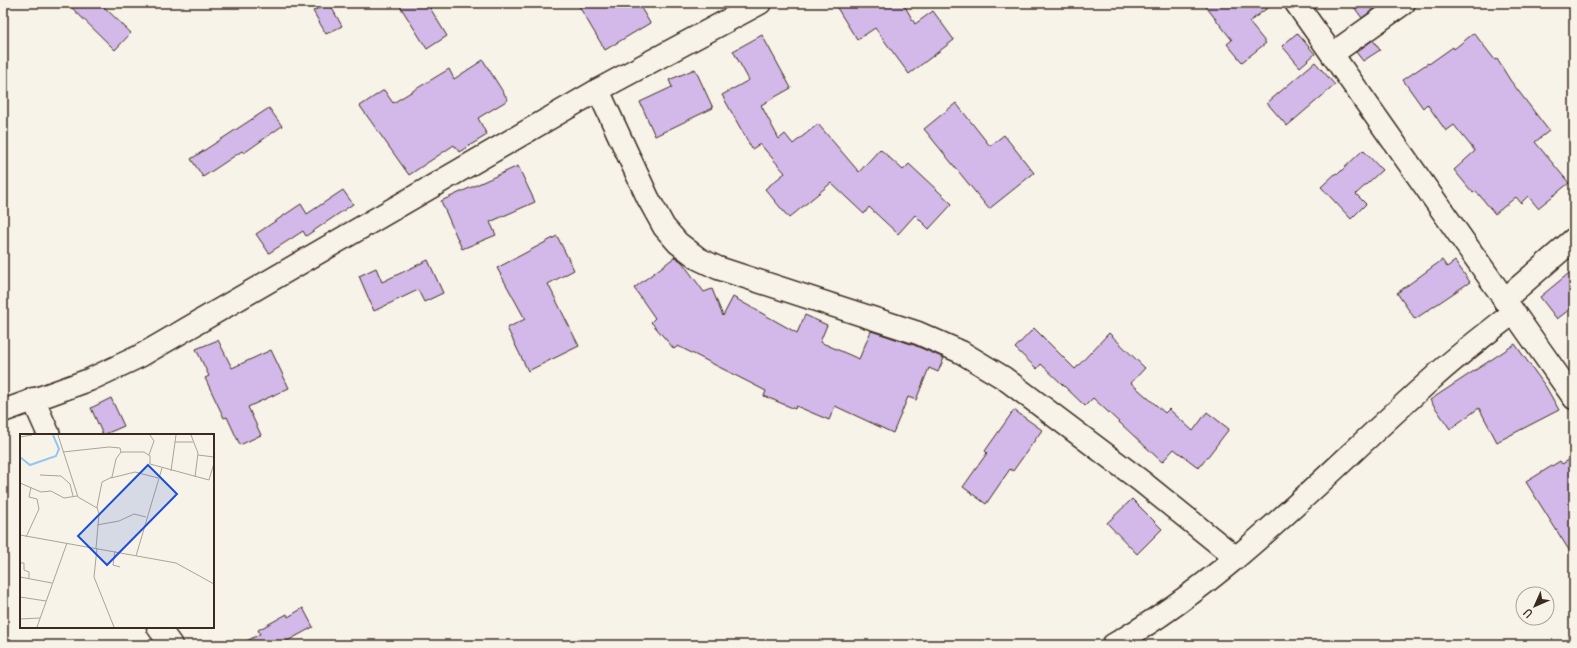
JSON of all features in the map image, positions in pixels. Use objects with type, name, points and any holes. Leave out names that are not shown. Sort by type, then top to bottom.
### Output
[{"type":"street","points":[[3,411],[89,380],[140,356],[598,90],[760,3]]},
{"type":"street","points":[[1296,3],[1508,307],[1574,398]]},
{"type":"street","points":[[1332,54],[1404,3]]},
{"type":"street","points":[[598,90],[648,198],[664,227],[678,243],[699,259],[718,268],[918,333],[961,352],[1010,382],[1141,481],[1235,557]]},
{"type":"street","points":[[1113,645],[1188,596],[1310,493],[1508,307],[1574,238]]},
{"type":"street","points":[[33,399],[49,434]]},
{"type":"street","points":[[159,628],[171,645]]},
{"type":"building","points":[[67,3],[100,3],[131,33],[115,50]]},
{"type":"building","points":[[329,3],[342,26],[326,34],[313,11]]},
{"type":"building","points":[[398,3],[427,3],[447,36],[427,49]]},
{"type":"building","points":[[577,3],[638,3],[650,23],[605,50]]},
{"type":"building","points":[[834,3],[903,3],[915,24],[933,11],[954,40],[909,74],[875,28],[857,40]]},
{"type":"building","points":[[1203,3],[1274,3],[1249,22],[1266,43],[1242,62],[1227,44],[1232,40]]},
{"type":"building","points":[[1351,3],[1382,3],[1362,18]]},
{"type":"building","points":[[1297,33],[1315,54],[1300,67],[1282,46]]},
{"type":"building","points":[[1474,33],[1495,60],[1497,59],[1510,80],[1549,131],[1535,142],[1569,183],[1538,208],[1528,196],[1521,203],[1516,197],[1495,214],[1476,191],[1473,193],[1454,170],[1475,151],[1454,125],[1446,131],[1427,104],[1423,108],[1403,80],[1453,47],[1454,49]]},
{"type":"building","points":[[762,35],[791,88],[761,105],[779,139],[785,134],[793,144],[818,124],[859,172],[880,149],[903,170],[909,164],[952,204],[929,229],[915,215],[898,234],[869,207],[864,214],[831,183],[789,218],[765,189],[785,173],[760,144],[752,149],[722,95],[749,80],[733,51]]},
{"type":"building","points":[[1373,40],[1380,50],[1363,61],[1356,52]]},
{"type":"building","points":[[483,60],[508,100],[478,118],[487,135],[459,152],[454,145],[409,175],[360,106],[384,90],[393,103],[449,69],[454,79]]},
{"type":"building","points":[[1315,62],[1335,85],[1287,126],[1267,103]]},
{"type":"building","points":[[695,69],[713,108],[655,136],[640,102],[672,87],[669,80]]},
{"type":"building","points":[[956,103],[990,146],[1004,135],[1034,173],[989,209],[924,129]]},
{"type":"building","points":[[269,108],[282,126],[244,153],[242,151],[203,177],[191,159]]},
{"type":"building","points":[[1363,150],[1382,170],[1356,194],[1366,204],[1351,219],[1321,187],[1336,173],[1338,174]]},
{"type":"building","points":[[518,166],[535,202],[490,222],[496,235],[462,249],[441,201]]},
{"type":"building","points":[[343,190],[353,204],[306,236],[303,231],[269,253],[256,234],[301,204],[307,214]]},
{"type":"building","points":[[557,236],[574,270],[548,284],[579,346],[528,371],[507,328],[525,319],[497,268]]},
{"type":"building","points":[[675,257],[682,262],[704,292],[712,289],[723,316],[733,297],[797,333],[805,315],[827,325],[820,342],[859,359],[871,331],[914,345],[944,358],[938,372],[929,368],[916,400],[908,397],[893,433],[835,406],[829,420],[796,406],[795,409],[764,396],[766,391],[678,346],[674,349],[651,322],[655,318],[634,288]]},
{"type":"building","points":[[428,260],[443,293],[424,302],[418,290],[374,311],[359,276],[376,268],[382,282]]},
{"type":"building","points":[[1442,260],[1447,267],[1455,261],[1470,282],[1415,319],[1397,293]]},
{"type":"building","points":[[1574,269],[1574,306],[1557,319],[1540,297]]},
{"type":"building","points":[[1034,328],[1075,369],[1109,333],[1145,368],[1131,383],[1165,413],[1169,409],[1193,431],[1207,412],[1229,429],[1199,468],[1174,449],[1162,462],[1093,398],[1085,406],[1041,364],[1037,369],[1015,348]]},
{"type":"building","points":[[218,340],[232,368],[271,350],[289,388],[248,407],[261,435],[240,445],[227,417],[224,418],[205,378],[209,376],[196,349]]},
{"type":"building","points":[[1515,344],[1546,387],[1559,410],[1497,442],[1479,408],[1450,429],[1430,400]]},
{"type":"building","points":[[111,398],[124,426],[103,434],[91,408]]},
{"type":"building","points":[[1014,410],[1042,430],[1013,471],[1010,469],[986,504],[963,487],[987,453],[985,451]]},
{"type":"building","points":[[1574,457],[1574,558],[1526,482],[1560,461],[1562,464]]},
{"type":"building","points":[[1132,499],[1162,529],[1137,554],[1107,523]]},
{"type":"building","points":[[303,608],[313,627],[280,645],[239,645],[260,634],[258,630],[287,614],[288,617]]}]
